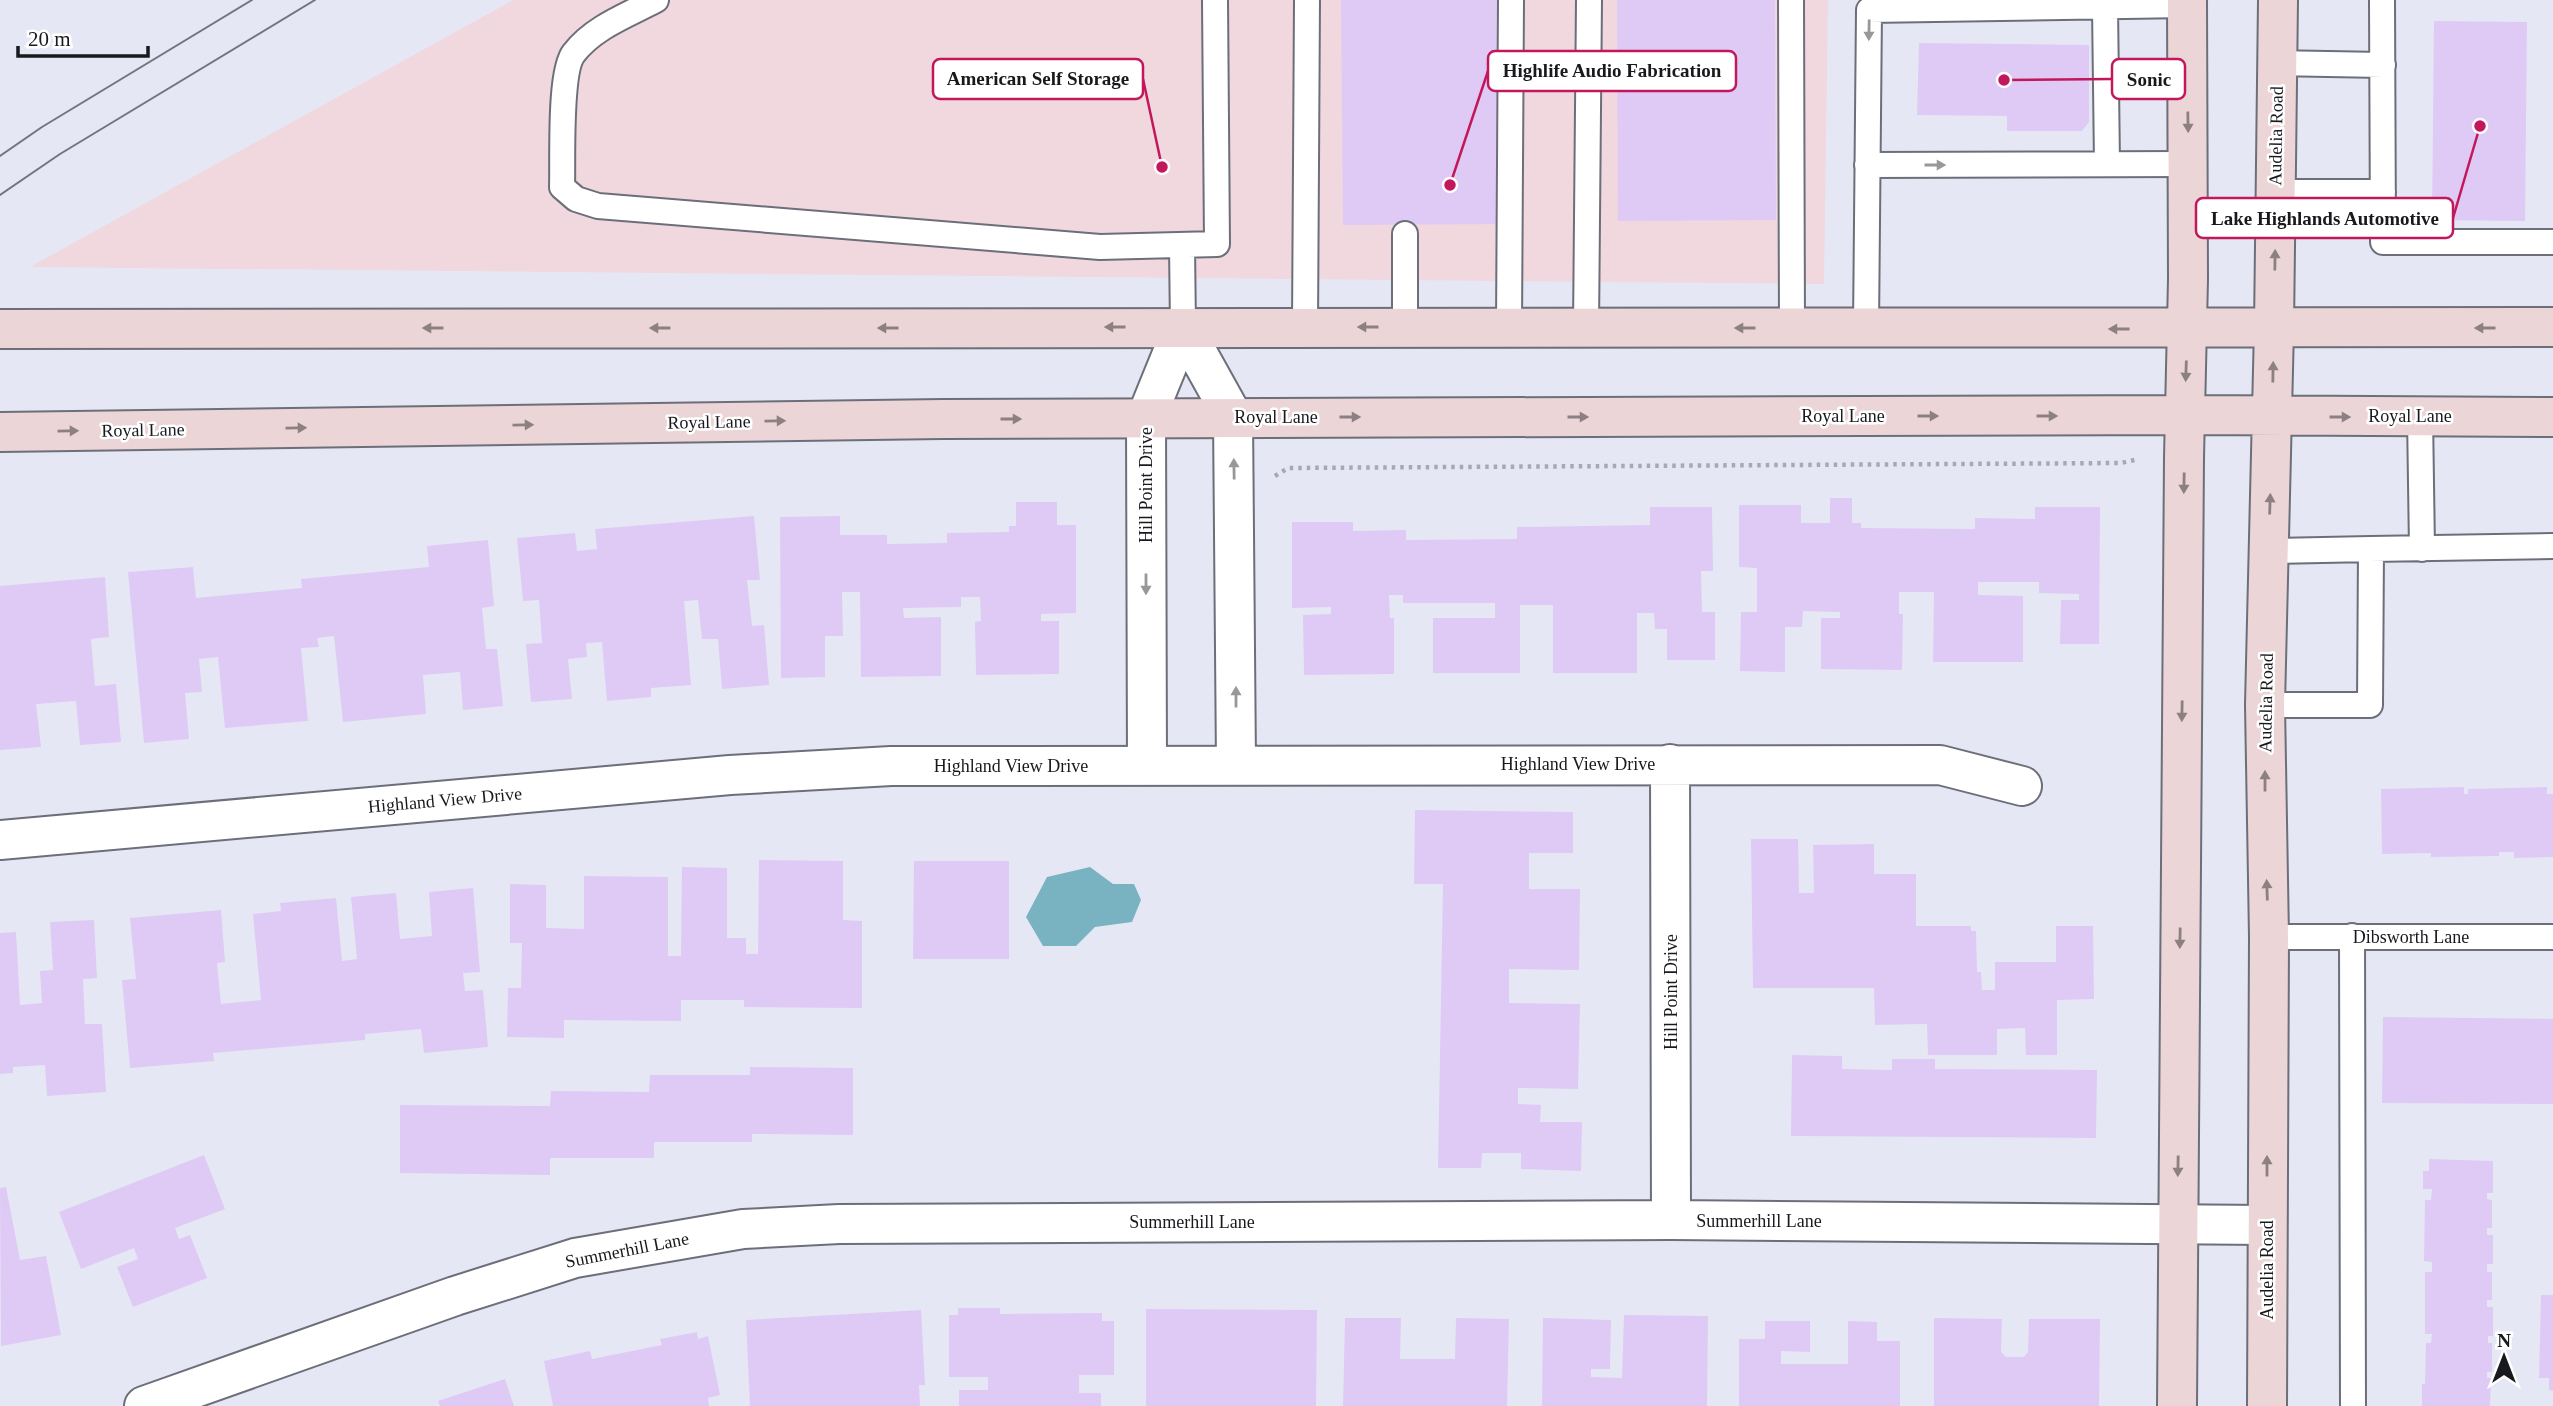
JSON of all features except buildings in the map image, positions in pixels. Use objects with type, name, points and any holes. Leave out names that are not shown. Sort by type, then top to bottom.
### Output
[{"type":"main road","name":"Audelia Road","points":[[2267,1406],[2269,937],[2265,705],[2278,0]]},
{"type":"main road","points":[[2177,1406],[2189,164],[2187,3]]},
{"type":"main road","points":[[0,329],[2553,327]]},
{"type":"main road","name":"Royal Lane","points":[[0,432],[1233,417],[2553,416]]},
{"type":"street","points":[[1183,327],[1233,417],[1236,765]]},
{"type":"street","name":"Hill Point Drive","points":[[1147,765],[1146,418],[1183,327]]},
{"type":"street","name":"Hill Point Drive","points":[[1671,764],[1671,1220]]},
{"type":"street","name":"Highland View Drive","points":[[0,840],[730,775],[891,766],[1940,765],[2022,786]]},
{"type":"street","name":"Summerhill Lane","points":[[144,1406],[455,1296],[575,1258],[743,1229],[839,1224],[1671,1220],[2266,1225]]},
{"type":"lane","points":[[656,0],[594,33],[572,54],[566,74],[562,187],[576,199],[598,206],[1086,246],[1217,244],[1215,0]]},
{"type":"lane","points":[[1305,327],[1307,0]]},
{"type":"lane","points":[[1509,327],[1511,0]]},
{"type":"lane","points":[[1586,328],[1589,0]]},
{"type":"lane","points":[[1791,0],[1792,328]]},
{"type":"lane","points":[[2382,0],[2383,242],[2553,242]]},
{"type":"lane","points":[[1866,328],[1869,10],[2105,7],[2187,3]]},
{"type":"lane","points":[[2105,7],[2106,164]]},
{"type":"lane","points":[[2277,63],[2383,65]]},
{"type":"lane","points":[[1867,165],[2189,164]]},
{"type":"lane","points":[[2276,192],[2383,192]]},
{"type":"lane","points":[[1405,234],[1405,327]]},
{"type":"lane","points":[[1182,246],[1183,327]]},
{"type":"lane","points":[[2420,416],[2421,549]]},
{"type":"lane","points":[[2269,551],[2553,546]]},
{"type":"lane","points":[[2265,705],[2370,705],[2371,549]]},
{"type":"lane","points":[[2352,936],[2353,1406]]},
{"type":"lane","name":"Dibsworth Lane","points":[[2269,937],[2553,937]]},
{"type":"path","points":[[1269,480],[1288,468],[2121,464],[2139,459]]},
{"type":"shaded area","points":[[513,0],[1828,0],[1824,284],[30,267]]},
{"type":"water","points":[[1090,867],[1113,884],[1134,884],[1141,900],[1132,922],[1095,927],[1076,946],[1043,946],[1026,917],[1047,877]]},
{"type":"tram line","points":[[0,156],[42,127],[252,0]]},
{"type":"tram line","points":[[0,195],[60,154],[315,0]]},
{"type":"place","name":"Sonic","points":[[2004,80]]},
{"type":"place","name":"Lake Highlands Automotive","points":[[2480,126]]},
{"type":"place","name":"American Self Storage","points":[[1162,167]]},
{"type":"place","name":"Highlife Audio Fabrication","points":[[1450,185]]}]
